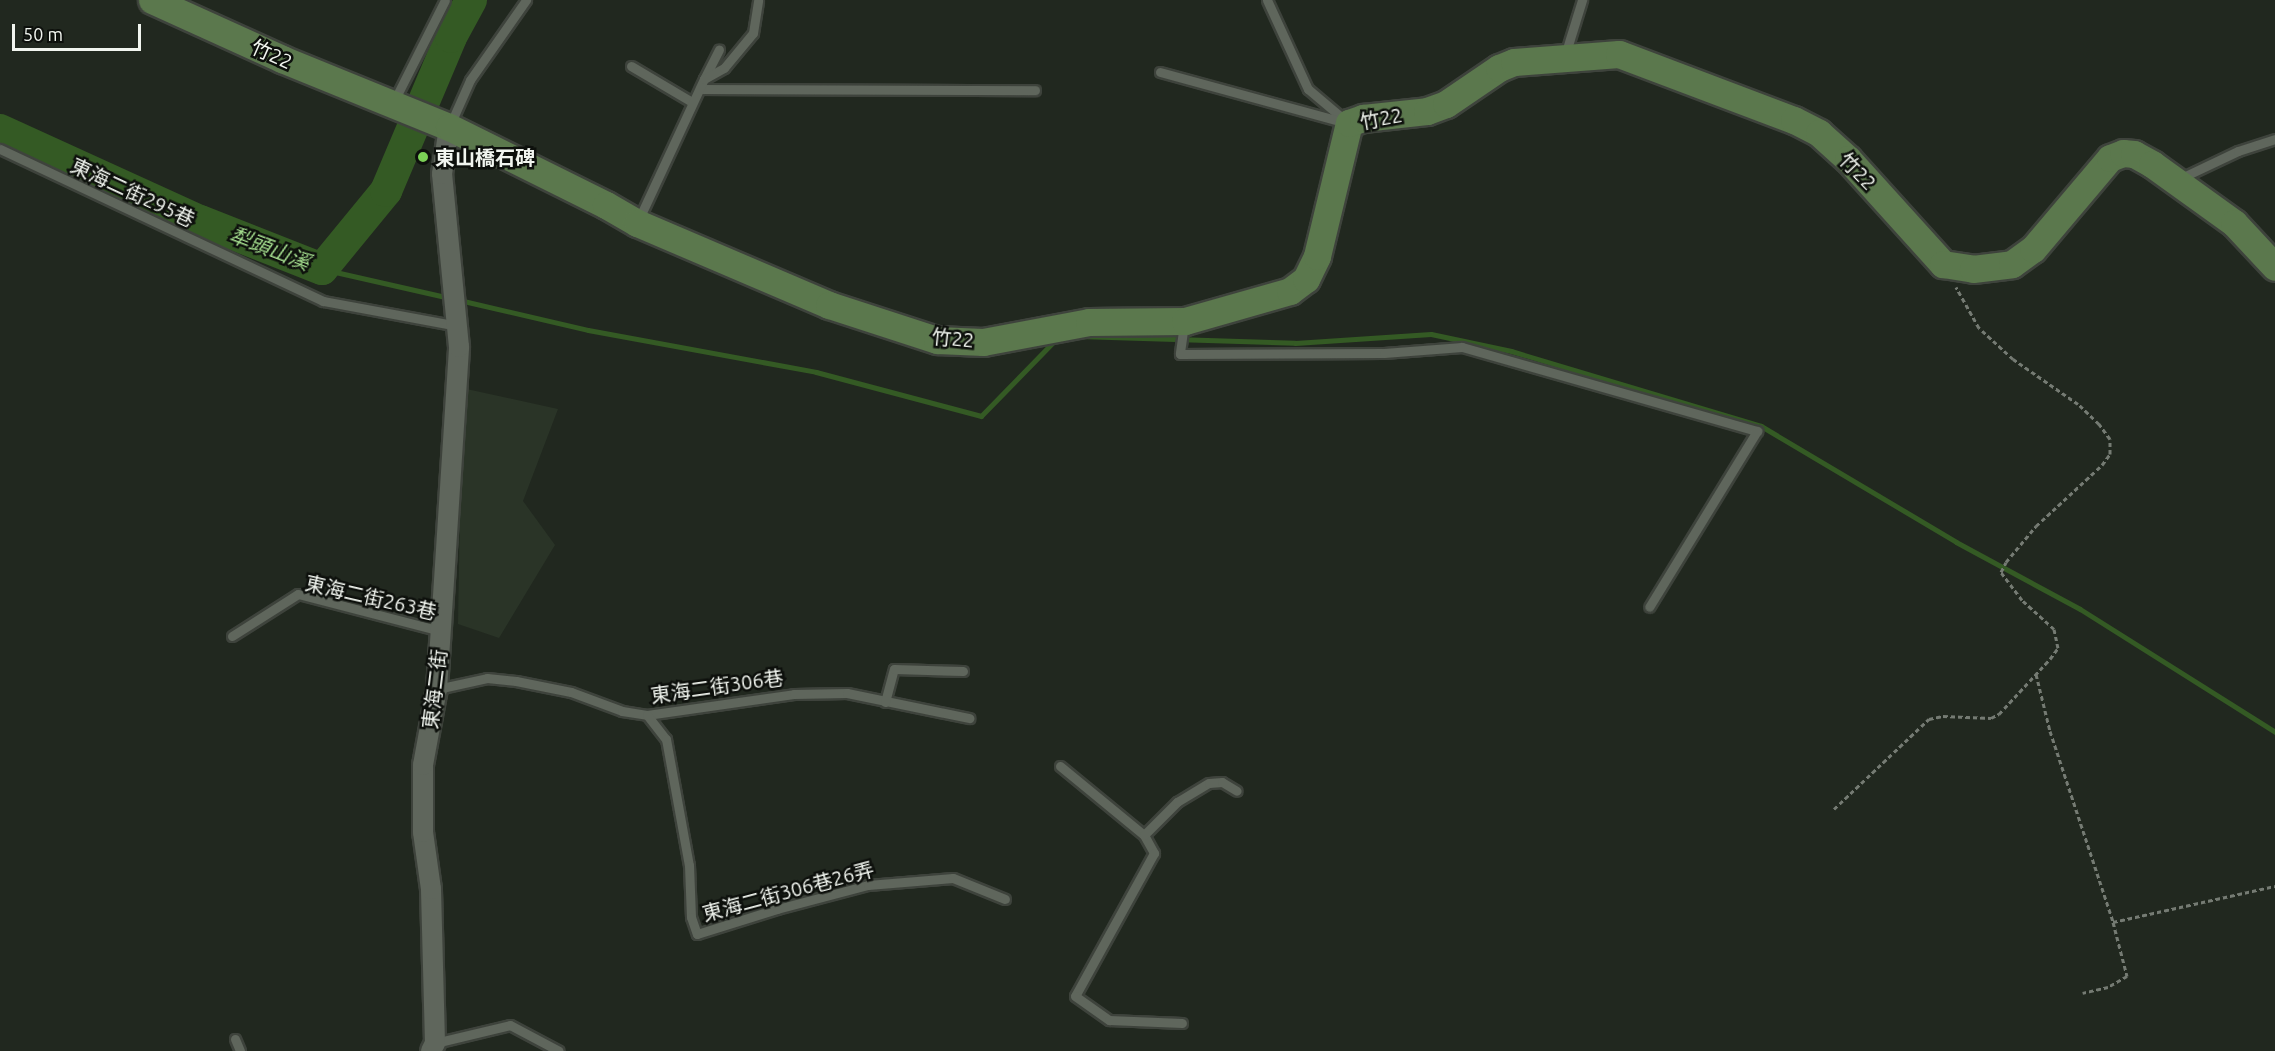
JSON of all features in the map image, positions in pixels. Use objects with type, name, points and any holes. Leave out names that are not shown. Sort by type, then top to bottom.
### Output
[{"type":"street","name":"竹22","points":[[152,0],[392,105],[449,127],[606,205],[637,223],[829,305],[937,340],[983,342],[1089,322],[1185,321],[1290,291],[1306,279],[1317,256],[1349,123],[1363,118],[1427,111],[1446,104],[1499,68],[1514,62],[1564,58],[1619,54],[1794,120],[1819,133],[1848,159],[1943,264]]},
{"type":"street","name":"東海二街","points":[[433,1047],[431,889],[423,832],[423,765],[437,689],[459,347],[442,174],[449,127]]},
{"type":"street","points":[[1943,264],[1973,269],[2012,264],[2033,249],[2110,158],[2123,153],[2134,154],[2177,180],[2234,223],[2275,267]]},
{"type":"lane","points":[[392,105],[445,0]]},
{"type":"lane","points":[[449,127],[470,80],[526,0]]},
{"type":"lane","points":[[704,79],[724,68],[753,33],[758,0]]},
{"type":"lane","points":[[1267,0],[1308,89],[1349,123]]},
{"type":"lane","points":[[1564,58],[1582,0]]},
{"type":"lane","points":[[637,223],[692,102],[719,50]]},
{"type":"lane","points":[[631,66],[692,102]]},
{"type":"lane","points":[[1160,72],[1349,123]]},
{"type":"lane","points":[[700,89],[1035,90]]},
{"type":"lane","points":[[2177,180],[2238,151],[2275,139]]},
{"type":"lane","name":"東海二街295巷","points":[[0,149],[323,301],[458,326]]},
{"type":"lane","points":[[1185,321],[1180,354],[1384,352],[1462,347],[1757,431],[1649,607]]},
{"type":"lane","name":"東海二街263巷","points":[[232,636],[298,594],[441,631]]},
{"type":"lane","points":[[885,702],[894,669],[963,671]]},
{"type":"lane","name":"東海二街306巷","points":[[437,689],[487,678],[516,681],[571,692],[622,711],[647,715],[794,694],[848,693],[969,718]]},
{"type":"lane","name":"東海二街306巷26弄","points":[[647,715],[666,739],[689,865],[692,917],[697,934],[777,909],[868,885],[953,878],[1005,899]]},
{"type":"lane","points":[[1060,766],[1144,835],[1154,853],[1075,996],[1108,1020],[1182,1023]]},
{"type":"lane","points":[[1144,835],[1178,802],[1209,783],[1222,782],[1237,791]]},
{"type":"lane","points":[[433,1047],[510,1025],[559,1051]]},
{"type":"lane","points":[[236,1039],[240,1051]]},
{"type":"path","points":[[1834,809],[1929,719],[1943,716],[1991,718],[1999,714],[2058,648],[2054,629],[2022,600],[2001,572],[2006,562],[2036,526],[2102,465],[2110,454],[2110,439],[2078,404],[2013,359],[1978,328],[1943,264]]},
{"type":"path","points":[[2036,674],[2050,731],[2113,922],[2127,976],[2108,987],[2083,993]]},
{"type":"path","points":[[2113,922],[2275,886]]},
{"type":"shaded area","points":[[462,388],[558,409],[523,501],[555,545],[499,638],[458,624]]},
{"type":"waterway","name":"犁頭山溪","points":[[0,130],[200,221],[322,269],[386,191],[451,37],[471,0]]},
{"type":"waterway","points":[[322,269],[450,298]]},
{"type":"waterway","points":[[459,300],[588,330],[816,372],[981,416],[1058,337]]},
{"type":"waterway","points":[[1078,336],[1295,343],[1431,334],[1511,351],[1761,426],[1956,542],[2080,609],[2275,732]]},
{"type":"place","name":"東山橋石碑","points":[[423,157]]}]
